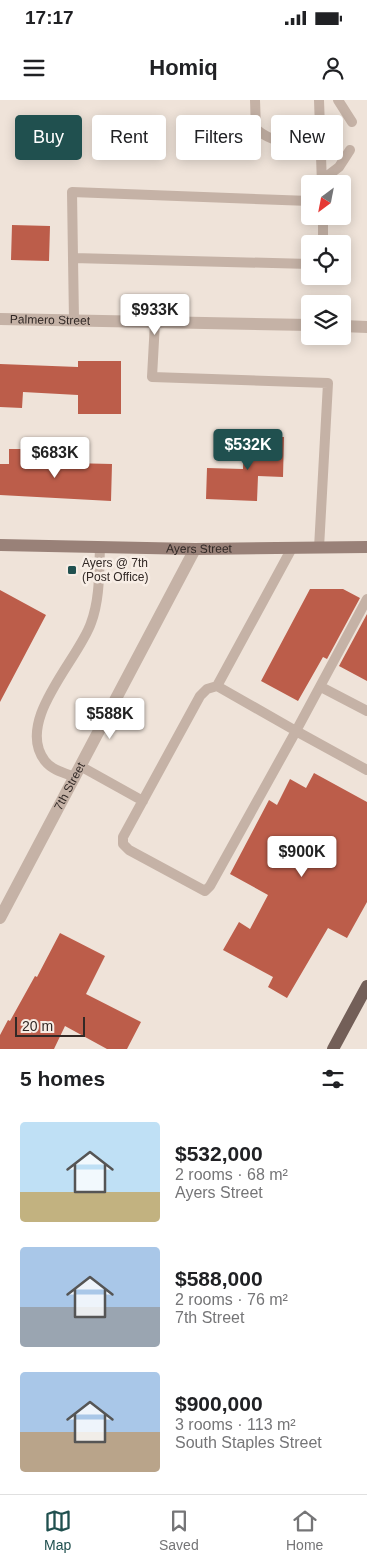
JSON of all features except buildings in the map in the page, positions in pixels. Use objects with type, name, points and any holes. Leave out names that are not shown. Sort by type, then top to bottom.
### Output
[{"type":"main road","name":"Ayers Street","points":[[0,545],[195,549],[367,547]]},
{"type":"main road","points":[[333,1049],[367,986]]},
{"type":"street","name":"Palmero Street","points":[[0,319],[301,326]]},
{"type":"street","points":[[351,326],[367,327]]},
{"type":"street","name":"7th Street","points":[[0,918],[195,549]]},
{"type":"lane","points":[[255,100],[256,129],[271,140]]},
{"type":"lane","points":[[319,100],[320,115]]},
{"type":"lane","points":[[338,100],[352,122]]},
{"type":"lane","points":[[330,175],[339,167],[350,150]]},
{"type":"lane","points":[[321,160],[322,175]]},
{"type":"lane","points":[[74,320],[72,192],[301,201]]},
{"type":"lane","points":[[73,258],[301,264]]},
{"type":"lane","points":[[155,322],[152,377],[328,383],[320,548]]},
{"type":"lane","points":[[100,547],[95,609],[91,625],[44,703],[38,726],[38,745],[45,761],[55,769],[77,772],[143,801]]},
{"type":"lane","points":[[217,686],[292,548]]},
{"type":"lane","points":[[367,600],[296,731],[236,840],[205,891],[129,850],[123,844],[123,837],[200,696],[206,689],[217,686],[296,731],[367,770]]},
{"type":"lane","points":[[320,687],[367,711]]},
{"type":"place","name":"Ayers @ 7th (Post Office)","points":[[72,570]]}]
